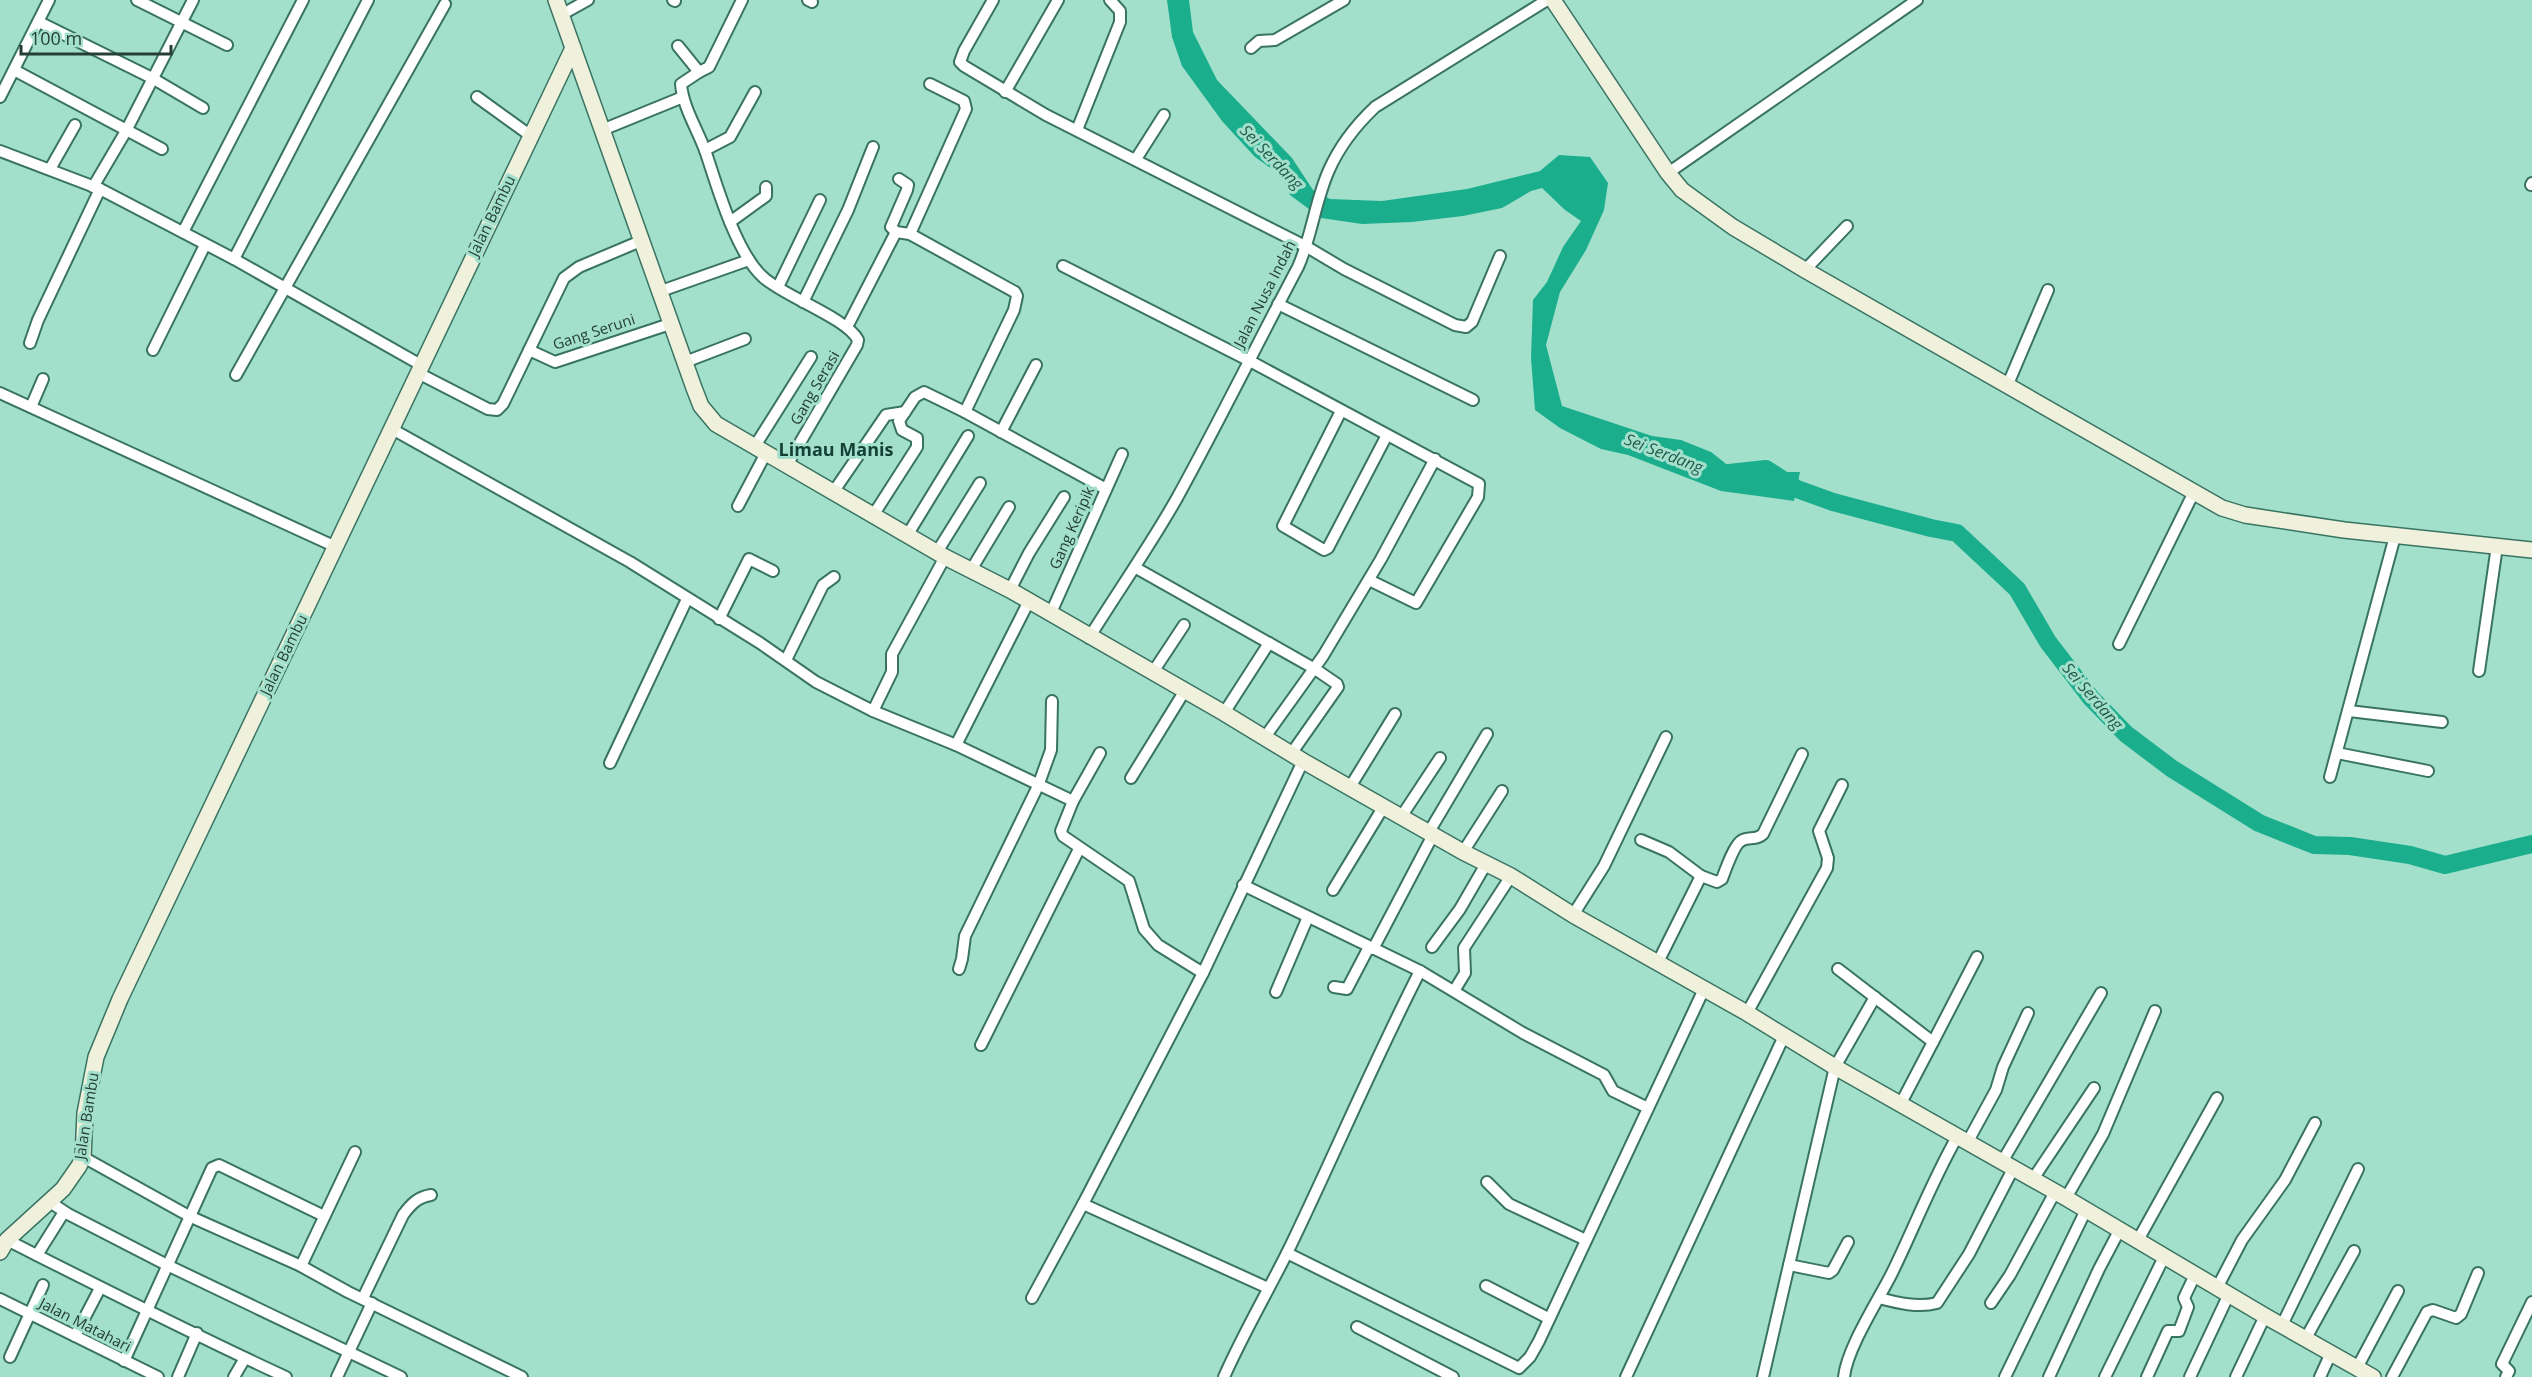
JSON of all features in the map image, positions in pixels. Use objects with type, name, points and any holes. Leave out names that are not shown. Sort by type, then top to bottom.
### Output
[{"type":"street","points":[[0,98],[49,0]]},
{"type":"street","points":[[137,0],[227,45]]},
{"type":"street","points":[[30,344],[38,320],[96,188],[193,0]]},
{"type":"street","points":[[183,232],[303,0]]},
{"type":"street","points":[[234,259],[368,0]]},
{"type":"street","points":[[588,0],[559,7],[661,291],[670,324],[701,406],[716,424],[941,554],[1010,590],[1089,638],[1153,672],[1401,817],[1511,876],[1573,915],[1747,1013],[1835,1067],[2033,1179],[2372,1377]]},
{"type":"street","points":[[742,0],[711,64],[681,84],[683,97],[705,150],[730,222],[749,260],[762,277],[847,327],[896,232]]},
{"type":"street","points":[[993,0],[960,62],[1005,92],[1077,130],[1308,242],[1344,269],[1455,325],[1466,327],[1472,322],[1500,256]]},
{"type":"street","points":[[1005,92],[1058,0]]},
{"type":"street","points":[[1077,130],[1120,22],[1120,11],[1110,0]]},
{"type":"street","points":[[1251,48],[1258,41],[1275,40],[1344,0]]},
{"type":"street","name":"Jalan Nusa Indah","points":[[1089,638],[1137,567],[1177,497],[1278,304],[1308,242],[1328,171],[1355,126],[1375,107],[1547,0]]},
{"type":"street","points":[[1553,0],[1668,173],[1682,190],[1733,227],[1805,270],[2222,508],[2245,515],[2344,531],[2532,550]]},
{"type":"street","points":[[1668,173],[1917,0]]},
{"type":"street","points":[[236,375],[445,4]]},
{"type":"street","points":[[39,22],[152,78],[203,108]]},
{"type":"street","points":[[678,46],[699,72]]},
{"type":"street","name":"Jalan Bambu","points":[[4,1246],[73,1177],[83,1157],[86,1113],[96,1057],[116,1008],[573,48]]},
{"type":"street","points":[[14,70],[162,149]]},
{"type":"street","points":[[910,234],[966,109],[964,101],[930,84]]},
{"type":"street","points":[[705,150],[730,137],[755,92]]},
{"type":"street","points":[[602,130],[683,97]]},
{"type":"street","points":[[477,98],[531,136]]},
{"type":"street","points":[[1136,159],[1164,115]]},
{"type":"street","points":[[50,169],[75,125]]},
{"type":"street","points":[[803,302],[848,210],[873,147]]},
{"type":"street","points":[[0,151],[96,188],[183,232],[286,289],[488,409],[496,410],[503,404],[564,278],[579,267],[643,240]]},
{"type":"street","points":[[899,179],[908,186],[891,225],[896,232],[910,234],[1015,292],[1017,296],[1014,310],[965,412]]},
{"type":"street","points":[[730,222],[763,199],[768,191],[766,187]]},
{"type":"street","points":[[778,287],[820,200]]},
{"type":"street","points":[[1805,270],[1847,226]]},
{"type":"street","points":[[153,350],[205,245]]},
{"type":"street","points":[[661,291],[749,260]]},
{"type":"street","points":[[1063,266],[1248,360],[1479,484],[1478,497],[1416,603],[1369,580]]},
{"type":"street","points":[[2008,384],[2048,290]]},
{"type":"street","points":[[1278,304],[1473,400]]},
{"type":"street","name":"Gang Seruni","points":[[529,350],[555,362],[670,324]]},
{"type":"street","name":"Gang Serasi","points":[[787,465],[857,345],[857,337],[847,327]]},
{"type":"street","points":[[685,362],[744,339]]},
{"type":"street","points":[[738,506],[760,450],[811,357]]},
{"type":"street","points":[[1001,432],[1036,365]]},
{"type":"street","points":[[31,407],[43,379]]},
{"type":"street","points":[[874,514],[917,447],[917,438],[900,426],[899,421],[915,397],[924,392],[1106,489]]},
{"type":"street","points":[[0,393],[336,547]]},
{"type":"street","points":[[1341,411],[1283,526],[1324,550],[1328,548],[1354,501],[1387,435]]},
{"type":"street","points":[[834,491],[886,415],[905,412]]},
{"type":"street","points":[[392,429],[630,562],[786,660],[816,682],[873,711],[956,745],[1072,801]]},
{"type":"street","points":[[908,534],[968,436]]},
{"type":"street","name":"Gang Keripik","points":[[1050,615],[1122,454]]},
{"type":"street","points":[[1265,737],[1315,669],[1369,580],[1435,459]]},
{"type":"street","points":[[873,711],[892,672],[892,654],[941,554],[980,483]]},
{"type":"street","points":[[2119,644],[2194,492]]},
{"type":"street","points":[[1010,590],[1029,553],[1064,497]]},
{"type":"street","points":[[971,570],[1009,507]]},
{"type":"street","points":[[2330,777],[2395,536]]},
{"type":"street","points":[[2479,671],[2497,546]]},
{"type":"street","points":[[719,619],[749,559],[773,571]]},
{"type":"street","points":[[1032,1298],[1203,973],[1297,757],[1338,686],[1315,669],[1137,567]]},
{"type":"street","points":[[786,660],[823,585],[834,577]]},
{"type":"street","points":[[610,763],[687,599]]},
{"type":"street","points":[[956,745],[1028,603]]},
{"type":"street","points":[[1153,672],[1184,625]]},
{"type":"street","points":[[1224,713],[1269,643]]},
{"type":"street","points":[[1131,778],[1184,692]]},
{"type":"street","points":[[959,969],[965,936],[1038,786],[1051,750],[1052,702]]},
{"type":"street","points":[[2349,711],[2442,722]]},
{"type":"street","points":[[1350,787],[1395,714]]},
{"type":"street","points":[[1334,987],[1347,989],[1487,734]]},
{"type":"street","points":[[1573,915],[1604,866],[1666,737]]},
{"type":"street","points":[[1100,753],[1072,801],[1061,831],[1063,836],[1129,881],[1138,915],[1150,936],[1167,951],[1203,973]]},
{"type":"street","points":[[2337,753],[2428,771]]},
{"type":"street","points":[[1641,840],[1669,852],[1701,876],[1717,882],[1722,879],[1738,843],[1744,839],[1760,837],[1763,834],[1802,754]]},
{"type":"street","points":[[1401,817],[1440,759]]},
{"type":"street","points":[[1747,1013],[1827,868],[1828,858],[1819,831],[1842,785]]},
{"type":"street","points":[[1463,852],[1502,791]]},
{"type":"street","points":[[1333,890],[1384,806]]},
{"type":"street","points":[[981,1045],[1079,849]]},
{"type":"street","points":[[1432,947],[1460,909],[1486,864]]},
{"type":"street","points":[[1454,991],[1465,973],[1464,948],[1511,876]]},
{"type":"street","points":[[1658,962],[1701,876]]},
{"type":"street","points":[[1243,885],[1420,971],[1523,1033],[1604,1075],[1613,1091],[1648,1108]]},
{"type":"street","points":[[1276,992],[1308,917]]},
{"type":"street","points":[[1900,1104],[1977,957]]},
{"type":"street","points":[[1838,969],[1933,1042]]},
{"type":"street","points":[[1224,1377],[1287,1253],[1356,1102],[1420,971]]},
{"type":"street","points":[[1287,1253],[1521,1373],[1704,989]]},
{"type":"street","points":[[1879,1298],[1898,1304],[1937,1303],[1969,1254],[2007,1165],[2101,993]]},
{"type":"street","points":[[1763,1377],[1835,1067],[1875,997]]},
{"type":"street","points":[[1991,1303],[2060,1195],[2103,1134],[2155,1011]]},
{"type":"street","points":[[1844,1377],[1859,1337],[1936,1174],[1995,1090],[2002,1067],[2028,1013]]},
{"type":"street","points":[[1626,1377],[1784,1036]]},
{"type":"street","points":[[2033,1179],[2094,1088]]},
{"type":"street","points":[[2138,1240],[2217,1098]]},
{"type":"street","points":[[2190,1377],[2242,1240],[2285,1180],[2315,1124]]},
{"type":"street","points":[[301,1266],[355,1152]]},
{"type":"street","points":[[83,1157],[189,1216],[301,1266],[522,1377]]},
{"type":"street","points":[[124,1361],[212,1168],[219,1165],[324,1216]]},
{"type":"street","points":[[2282,1325],[2358,1169]]},
{"type":"street","points":[[1487,1182],[1509,1204],[1586,1240]]},
{"type":"street","points":[[337,1377],[403,1215],[412,1203],[423,1196],[431,1195]]},
{"type":"street","points":[[50,1202],[64,1212],[167,1265],[401,1377]]},
{"type":"street","points":[[1083,1204],[1268,1287]]},
{"type":"street","points":[[2005,1377],[2086,1210]]},
{"type":"street","points":[[38,1255],[64,1212]]},
{"type":"street","points":[[2049,1377],[2119,1230]]},
{"type":"street","points":[[1789,1265],[1829,1273],[1833,1270],[1848,1242]]},
{"type":"street","points":[[4,1246],[38,1255],[146,1311],[197,1333],[286,1377]]},
{"type":"street","points":[[2306,1338],[2354,1251]]},
{"type":"street","points":[[2105,1377],[2164,1257]]},
{"type":"street","points":[[2391,1377],[2427,1312],[2433,1310],[2456,1318],[2461,1314],[2478,1273]]},
{"type":"street","points":[[2147,1377],[2168,1331],[2179,1331],[2183,1324],[2188,1308],[2184,1298],[2195,1275]]},
{"type":"street","points":[[10,1357],[43,1285]]},
{"type":"street","points":[[1486,1286],[1548,1318]]},
{"type":"street","points":[[2357,1368],[2397,1291]]},
{"type":"street","points":[[75,1336],[98,1292]]},
{"type":"street","name":"Jalan Matahari","points":[[0,1299],[158,1377]]},
{"type":"street","points":[[2506,1377],[2509,1371],[2502,1364],[2532,1302]]},
{"type":"street","points":[[2236,1377],[2265,1316]]},
{"type":"street","points":[[1357,1327],[1453,1377]]},
{"type":"street","points":[[177,1377],[197,1333]]},
{"type":"street","points":[[2320,1377],[2331,1353]]},
{"type":"street","points":[[234,1377],[245,1358]]},
{"type":"water","points":[[1167,0],[1189,0],[1193,32],[1217,80],[1292,158],[1313,190],[1330,199],[1382,201],[1467,189],[1540,171],[1559,155],[1590,157],[1608,183],[1604,210],[1586,250],[1560,292],[1546,345],[1562,406],[1652,436],[1681,440],[1711,452],[1730,467],[1764,472],[1800,472],[1794,501],[1721,491],[1628,455],[1601,449],[1560,428],[1535,410],[1531,358],[1533,300],[1547,282],[1563,247],[1581,221],[1565,210],[1542,188],[1531,191],[1502,208],[1463,216],[1412,222],[1362,224],[1321,218],[1290,195],[1282,176],[1255,157],[1222,121],[1182,66],[1172,37]]},
{"type":"waterway","name":"Sei Serdang","points":[[1729,473],[1766,469],[1797,489],[1833,502],[1957,533],[2017,589],[2048,642],[2091,698],[2126,734],[2171,768],[2259,823],[2314,845],[2350,846],[2410,855],[2445,865],[2532,844]]},
{"type":"district","name":"Limau Manis","points":[[836,450]]}]
